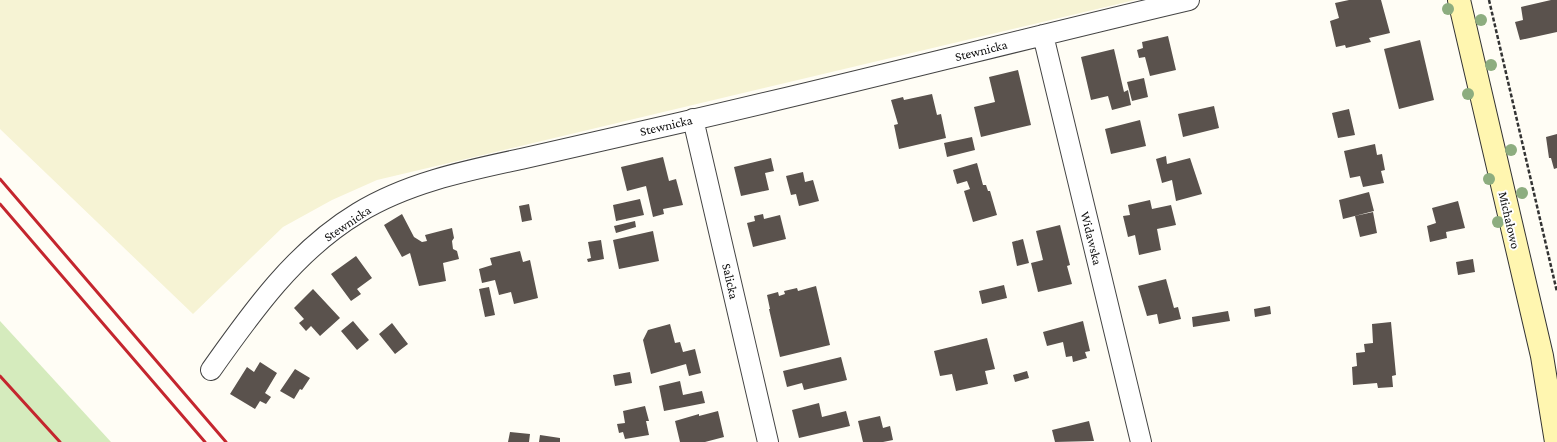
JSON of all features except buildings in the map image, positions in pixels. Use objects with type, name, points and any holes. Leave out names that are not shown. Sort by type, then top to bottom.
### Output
[{"type":"street","name":"Stewnicka","points":[[212,370],[251,313],[272,287],[320,242],[357,213],[413,187],[454,174],[693,119],[1189,0]]},
{"type":"street","name":"Michałowo","points":[[1459,0],[1542,356],[1556,442]]},
{"type":"street","name":"Widawska","points":[[1043,35],[1141,442]]},
{"type":"street","name":"Salicka","points":[[693,119],[768,442]]},
{"type":"path","points":[[1489,0],[1557,292]]},
{"type":"shaded area","points":[[0,0],[1135,0],[377,180],[332,200],[283,227],[193,314],[0,129]]},
{"type":"green space","points":[[0,321],[111,442],[0,442]]},
{"type":"railway","points":[[0,179],[226,442]]},
{"type":"railway","points":[[0,204],[205,442]]},
{"type":"railway","points":[[0,376],[60,442]]}]
